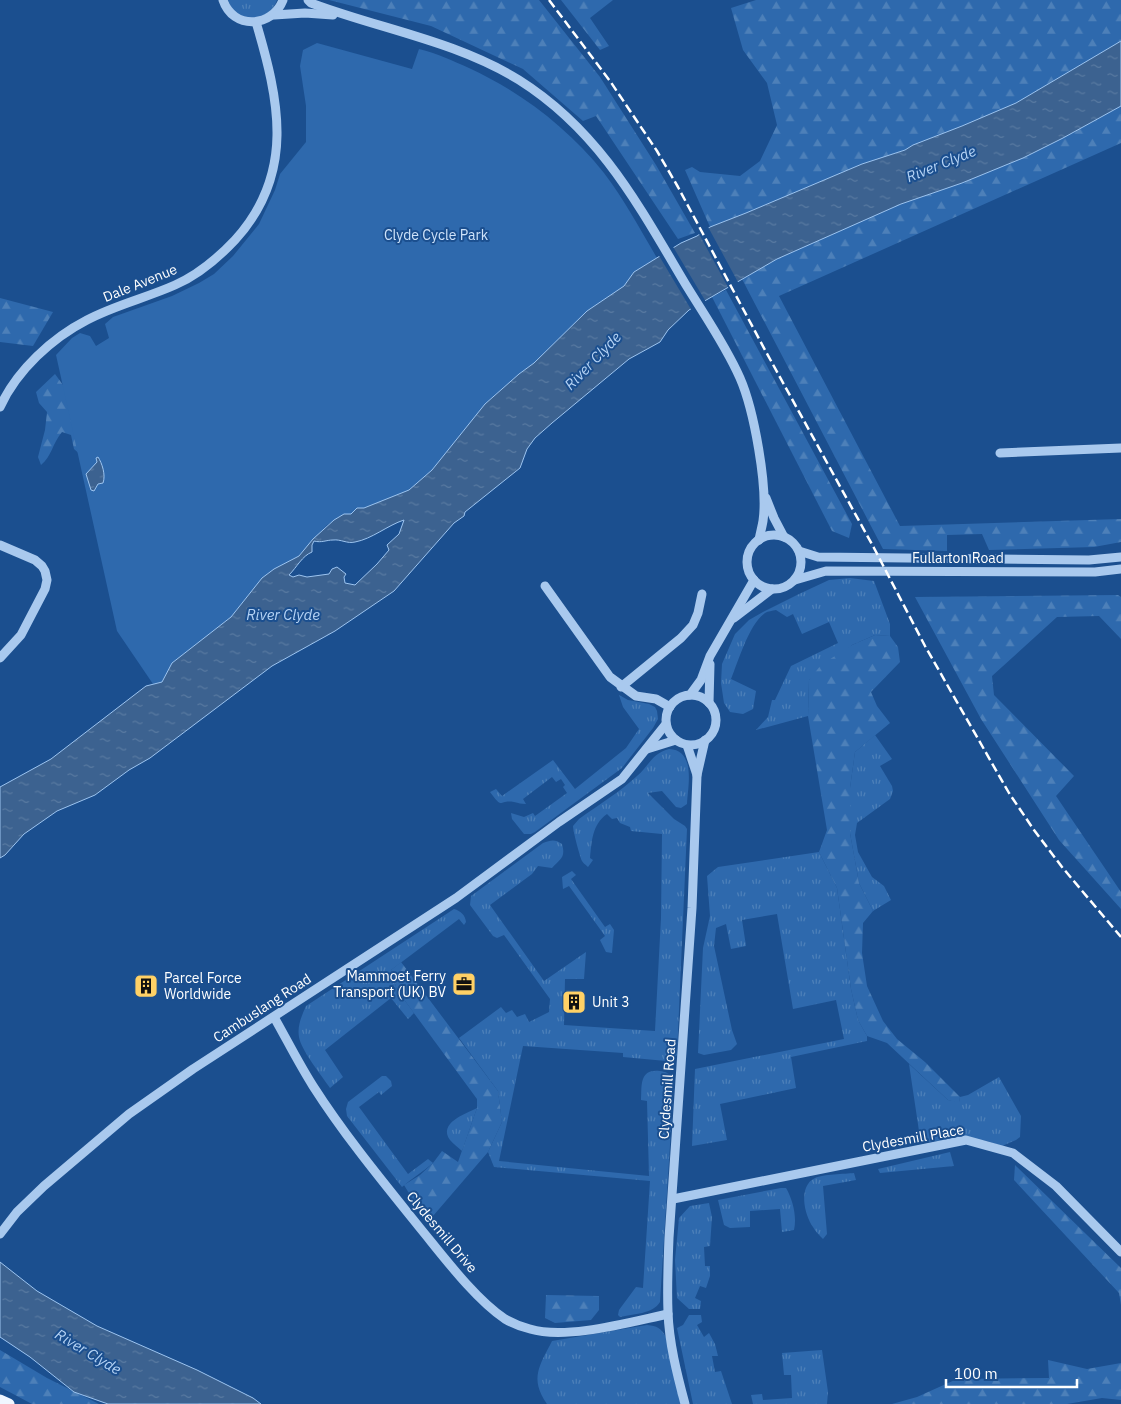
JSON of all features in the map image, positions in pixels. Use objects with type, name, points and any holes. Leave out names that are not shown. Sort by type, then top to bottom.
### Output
[{"type":"main road","points":[[0,1400],[9,1404]]},
{"type":"street","points":[[222,1],[229,12],[236,18],[246,22],[256,22],[274,15],[284,0]]},
{"type":"street","points":[[308,0],[311,3],[344,15],[464,52],[519,80],[569,117],[606,159],[638,206],[740,378],[748,402],[758,448],[764,493],[764,520],[759,540]]},
{"type":"street","points":[[274,15],[305,13],[344,15]]},
{"type":"street","name":"Dale Avenue","points":[[0,407],[7,393],[29,364],[61,336],[95,316],[176,285],[206,267],[223,253],[247,227],[259,207],[269,184],[277,152],[278,126],[272,87],[256,22]]},
{"type":"street","points":[[1000,453],[1121,448]]},
{"type":"street","points":[[764,493],[784,537]]},
{"type":"street","points":[[776,535],[784,537],[790,540],[800,552],[801,566],[795,580],[789,585],[781,589],[772,589],[754,580],[747,564],[751,548],[759,540],[767,536],[776,535]]},
{"type":"street","points":[[0,546],[35,560],[45,571],[47,580],[45,589],[21,635],[0,658]]},
{"type":"street","name":"Fullarton Road","points":[[800,552],[818,557],[1089,560],[1121,557]]},
{"type":"street","name":"Fullarton Road","points":[[795,580],[826,571],[1095,572],[1121,569]]},
{"type":"street","points":[[690,695],[701,680],[710,656],[754,580]]},
{"type":"street","points":[[545,586],[610,678],[636,696],[656,699],[670,707]]},
{"type":"street","points":[[730,621],[772,589]]},
{"type":"street","points":[[621,686],[681,638],[693,625],[702,594]]},
{"type":"street","points":[[709,703],[710,656]]},
{"type":"street","points":[[690,695],[697,696],[709,703],[714,709],[716,724],[706,740],[687,745],[676,740],[666,724],[667,712],[670,707],[682,696],[690,695]]},
{"type":"street","name":"Cambuslang Road","points":[[0,1234],[17,1212],[44,1186],[130,1114],[193,1069],[456,898],[559,822],[622,779],[666,724]]},
{"type":"street","points":[[647,750],[676,740]]},
{"type":"street","name":"Clydesmill Road","points":[[685,1404],[676,1370],[668,1314],[669,1238],[692,908],[697,775],[706,740]]},
{"type":"street","name":"Clydesmill Road","points":[[687,745],[697,775]]},
{"type":"street","name":"Clydesmill Drive","points":[[274,1017],[313,1086],[362,1156],[449,1264],[480,1297],[506,1319],[530,1329],[556,1332],[615,1325],[668,1314]]},
{"type":"street","name":"Clydesmill Place","points":[[673,1198],[966,1140],[1013,1153],[1056,1186],[1121,1252]]},
{"type":"green space","points":[[228,0],[277,0],[267,14],[251,19],[238,15],[232,9]]},
{"type":"green space","points":[[329,0],[539,0],[600,77],[656,165],[695,233],[678,239],[596,116],[583,121],[523,69],[431,26]]},
{"type":"green space","points":[[561,0],[613,0],[590,18],[609,46],[600,50]]},
{"type":"green space","points":[[756,0],[1121,0],[1121,41],[1016,103],[905,150],[862,164],[710,227],[685,170],[692,167],[700,172],[740,176],[760,161],[777,125],[767,83],[743,50],[731,8]]},
{"type":"green space","name":"Clyde Cycle Park","points":[[317,43],[412,69],[419,49],[469,68],[507,88],[559,126],[590,157],[604,173],[632,214],[657,258],[634,272],[624,286],[587,311],[534,363],[485,404],[432,470],[409,490],[364,508],[357,508],[351,514],[344,514],[327,525],[299,556],[274,569],[262,578],[231,617],[172,663],[162,682],[153,684],[117,631],[56,355],[72,338],[80,333],[90,336],[96,346],[109,338],[105,324],[113,317],[172,296],[199,283],[214,274],[233,256],[259,224],[275,190],[280,174],[306,142],[306,106],[300,66],[303,50]]},
{"type":"green space","points":[[1121,106],[1121,143],[779,296],[900,526],[1121,519],[1121,542],[1094,547],[989,550],[982,534],[947,535],[947,551],[883,549],[742,279],[777,259],[819,239],[901,204],[962,183],[1023,158]]},
{"type":"green space","points":[[726,290],[852,524],[849,538],[832,531],[712,297]]},
{"type":"green space","points":[[0,298],[53,312],[33,346],[0,342]]},
{"type":"green space","points":[[55,374],[74,400],[84,458],[74,449],[71,435],[62,432],[48,458],[41,465],[38,457],[45,430],[47,412],[39,403],[36,392]]},
{"type":"green space","points":[[850,578],[874,581],[890,624],[890,636],[875,635],[852,645],[809,680],[808,716],[756,730],[768,717],[772,700],[775,700],[791,666],[838,643],[829,622],[802,634],[793,614],[787,617],[776,610],[766,612],[759,618],[749,634],[731,679],[756,691],[753,709],[743,714],[730,712],[724,703],[721,683],[722,664],[735,634],[749,620],[799,594],[829,580]]},
{"type":"green space","points":[[1118,595],[1121,597],[1121,639],[1099,616],[1057,617],[992,676],[994,695],[1074,776],[1056,796],[1121,892],[1121,909],[1059,840],[981,719],[915,597]]},
{"type":"green space","points":[[875,635],[890,636],[898,647],[900,662],[871,692],[877,706],[890,723],[855,752],[850,788],[850,833],[859,883],[873,911],[863,923],[862,953],[867,986],[883,1021],[897,1039],[925,1062],[960,1097],[959,1103],[948,1100],[887,1043],[867,1036],[858,1020],[851,989],[837,888],[819,852],[827,830],[808,716],[809,680],[821,665],[852,645]]},
{"type":"green space","points":[[619,695],[628,700],[655,707],[658,719],[653,728],[622,768],[535,832],[524,834],[512,819],[511,813],[524,817],[533,813],[535,816],[567,793],[561,779],[556,782],[552,777],[523,799],[526,804],[509,801],[500,803],[490,792],[496,789],[502,796],[553,760],[575,789],[626,748],[639,729],[623,707]]},
{"type":"green space","points":[[875,735],[892,759],[880,766],[893,791],[890,799],[857,823],[855,835],[858,852],[872,877],[884,886],[891,900],[873,911],[859,883],[850,833],[850,788],[855,752]]},
{"type":"green space","points":[[669,749],[678,751],[687,762],[689,779],[687,804],[681,808],[676,807],[662,791],[648,793],[687,829],[677,1055],[672,1060],[666,1061],[623,1057],[623,1053],[523,1046],[499,1161],[649,1176],[647,1101],[641,1100],[642,1082],[646,1074],[654,1071],[664,1072],[673,1077],[660,1302],[648,1311],[620,1317],[618,1315],[619,1310],[636,1287],[643,1288],[650,1181],[494,1167],[488,1152],[502,1122],[498,1091],[459,1038],[501,1007],[506,1013],[512,1010],[517,1017],[525,1014],[529,1022],[549,1012],[550,999],[504,935],[497,938],[493,936],[470,905],[471,896],[543,843],[553,840],[562,844],[563,855],[552,868],[538,866],[532,874],[490,905],[544,981],[586,952],[584,979],[565,979],[564,1025],[655,1031],[661,918],[662,834],[631,831],[630,827],[620,823],[617,818],[612,819],[607,814],[598,823],[594,833],[590,858],[593,860],[588,867],[581,859],[573,826],[579,819],[630,782],[654,757]]},
{"type":"green space","points":[[819,852],[837,888],[851,989],[858,1020],[867,1036],[867,1041],[791,1057],[796,1088],[720,1104],[727,1140],[692,1146],[695,1069],[844,1039],[836,1000],[793,1009],[777,914],[742,920],[746,946],[731,949],[726,924],[716,928],[714,946],[732,1030],[737,1044],[731,1050],[704,1055],[698,1053],[703,948],[710,916],[707,876],[718,867]]},
{"type":"green space","points":[[572,871],[576,875],[571,879],[605,927],[610,924],[614,930],[612,953],[606,952],[600,940],[605,936],[569,886],[563,889],[562,877]]},
{"type":"green space","points":[[454,909],[464,915],[466,922],[464,925],[459,919],[391,970],[397,990],[414,1013],[408,1019],[391,998],[325,1050],[343,1077],[330,1088],[308,1056],[299,1037],[299,1025],[306,1006]]},
{"type":"green space","points":[[401,962],[498,1091],[502,1122],[488,1152],[427,1223],[404,1185],[420,1175],[442,1151],[458,1162],[477,1108],[477,1099],[397,990],[391,970]]},
{"type":"green space","points":[[909,1064],[948,1100],[959,1102],[960,1097],[968,1095],[999,1077],[1021,1116],[1020,1137],[1002,1146],[987,1141],[965,1138],[928,1142],[919,1131]]},
{"type":"green space","points":[[382,1076],[386,1076],[391,1081],[392,1086],[381,1095],[379,1092],[359,1107],[408,1174],[428,1159],[433,1163],[402,1187],[347,1116],[348,1102]]},
{"type":"green space","points":[[477,1108],[462,1151],[450,1140],[447,1129],[454,1120]]},
{"type":"green space","points":[[950,1152],[954,1166],[880,1173],[878,1169]]},
{"type":"green space","points":[[1015,1165],[1121,1268],[1121,1305],[1119,1293],[1014,1180]]},
{"type":"green space","points":[[854,1173],[856,1180],[823,1186],[827,1234],[823,1239],[817,1233],[807,1215],[804,1201],[806,1187],[815,1178]]},
{"type":"green space","points":[[786,1188],[791,1198],[795,1214],[794,1230],[782,1232],[780,1209],[750,1211],[750,1227],[730,1228],[724,1225],[718,1200]]},
{"type":"green space","points":[[709,1203],[712,1217],[710,1246],[704,1247],[705,1266],[710,1266],[710,1276],[706,1288],[700,1286],[695,1298],[701,1301],[700,1309],[689,1309],[677,1298],[675,1260],[679,1218],[690,1206]]},
{"type":"green space","points":[[546,1295],[599,1296],[599,1310],[591,1320],[555,1323],[545,1318]]},
{"type":"green space","points":[[689,1315],[701,1315],[702,1322],[697,1325],[704,1337],[709,1333],[715,1344],[718,1356],[712,1356],[715,1372],[721,1371],[732,1404],[693,1404],[677,1328],[683,1325]]},
{"type":"green space","points":[[647,1325],[658,1328],[666,1337],[681,1404],[547,1404],[538,1387],[538,1372],[552,1341]]},
{"type":"green space","points":[[0,1350],[47,1378],[99,1404],[32,1404],[0,1387]]},
{"type":"green space","points":[[822,1350],[828,1392],[827,1404],[753,1404],[751,1395],[762,1394],[763,1400],[792,1398],[791,1375],[784,1375],[782,1353]]},
{"type":"green space","points":[[1048,1360],[1087,1369],[1121,1363],[1121,1400],[1102,1398],[1067,1404],[892,1404],[917,1397],[957,1379],[1049,1378]]},
{"type":"water","name":"River Clyde","points":[[1121,41],[1121,106],[1023,158],[962,183],[901,204],[777,259],[689,310],[668,330],[660,342],[629,359],[535,438],[527,449],[520,468],[465,512],[464,516],[454,523],[394,591],[335,631],[272,666],[150,758],[129,770],[95,795],[57,811],[24,834],[0,858],[0,787],[51,759],[146,686],[162,682],[172,663],[231,617],[262,578],[274,569],[299,556],[313,539],[334,520],[344,514],[351,514],[357,508],[364,508],[409,490],[432,470],[485,404],[534,363],[587,311],[624,286],[634,272],[710,227],[862,164],[905,150],[1016,103]],"holes":[[[404,520],[399,534],[387,545],[389,550],[377,564],[355,585],[345,583],[344,577],[346,574],[337,567],[332,569],[329,574],[307,577],[299,575],[293,577],[289,575],[302,559],[312,552],[314,541],[336,540],[355,542],[368,538]]]},
{"type":"water","points":[[98,457],[103,469],[104,480],[103,483],[98,484],[94,491],[91,490],[86,474],[97,462],[96,458]]},
{"type":"water","name":"River Clyde","points":[[0,1262],[37,1291],[97,1326],[197,1370],[253,1398],[261,1404],[108,1404],[74,1392],[30,1357],[0,1337]]},
{"type":"pier","points":[[707,225],[739,284],[729,289],[698,232]]},
{"type":"pier","points":[[672,245],[706,302],[692,311],[658,254]]},
{"type":"railway","points":[[549,0],[610,81],[657,151],[678,187],[874,548],[925,646],[1009,793],[1062,867],[1121,937]]},
{"type":"place","name":"Mammoet Ferry Transport (UK) BV","points":[[464,984]]},
{"type":"place","name":"Parcel Force Worldwide","points":[[146,986]]},
{"type":"place","name":"Unit 3","points":[[574,1002]]}]
